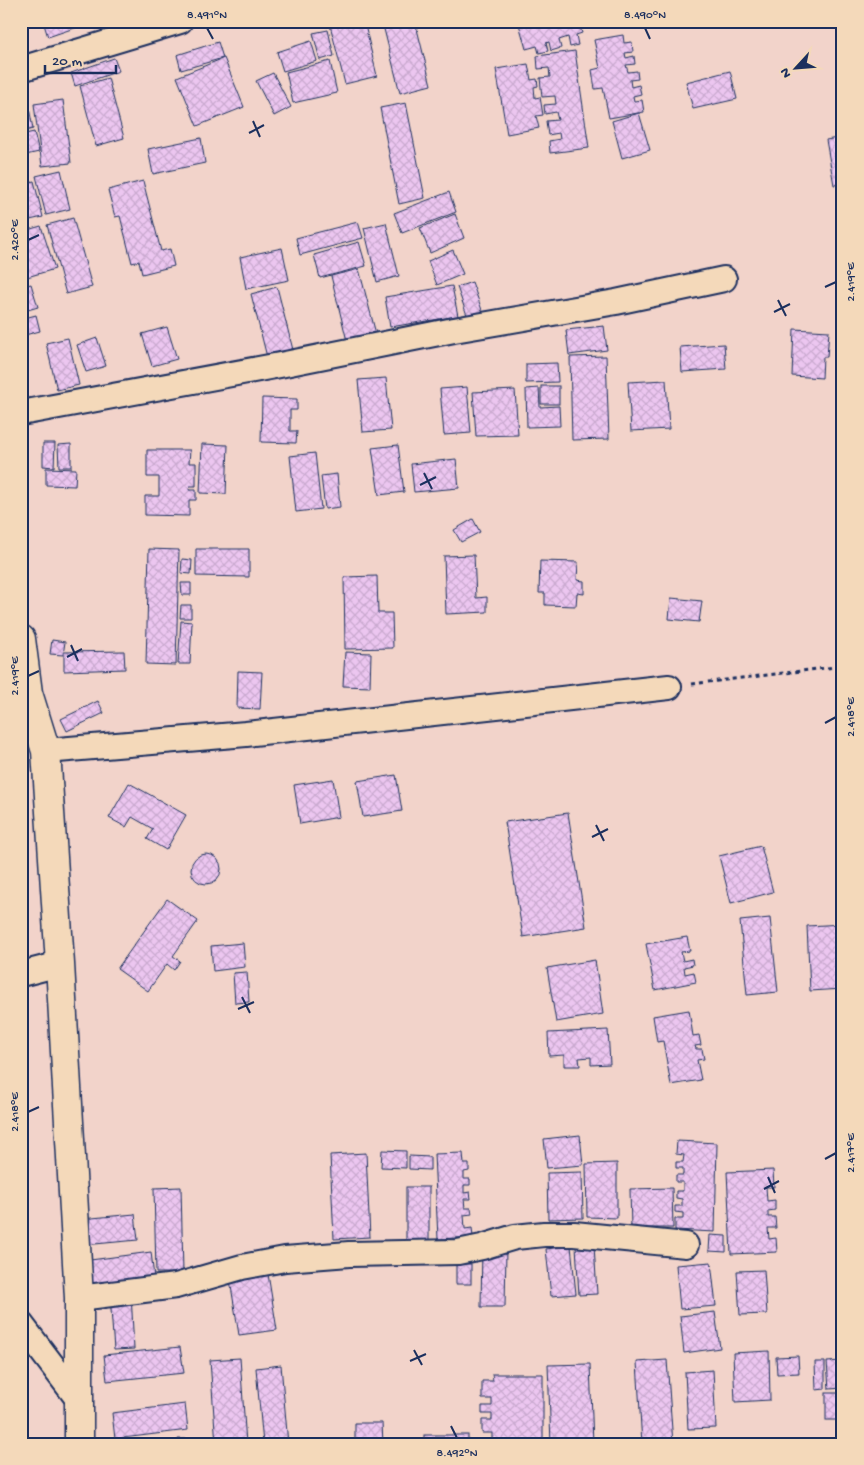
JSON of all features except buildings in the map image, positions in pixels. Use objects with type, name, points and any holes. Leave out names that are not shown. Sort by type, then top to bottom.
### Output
[{"type":"street","points":[[21,69],[180,21]]},
{"type":"street","points":[[21,413],[280,365],[454,330],[616,302],[724,278]]},
{"type":"street","points":[[21,639],[28,693],[46,751],[79,1298],[79,1444]]},
{"type":"street","points":[[46,751],[256,733],[669,687]]},
{"type":"street","points":[[21,974],[60,964]]},
{"type":"street","points":[[79,1298],[176,1286],[242,1268],[285,1259],[349,1254],[465,1251],[529,1234],[574,1234],[686,1244]]},
{"type":"street","points":[[21,1324],[78,1399]]},
{"type":"path","points":[[669,687],[843,666]]}]
